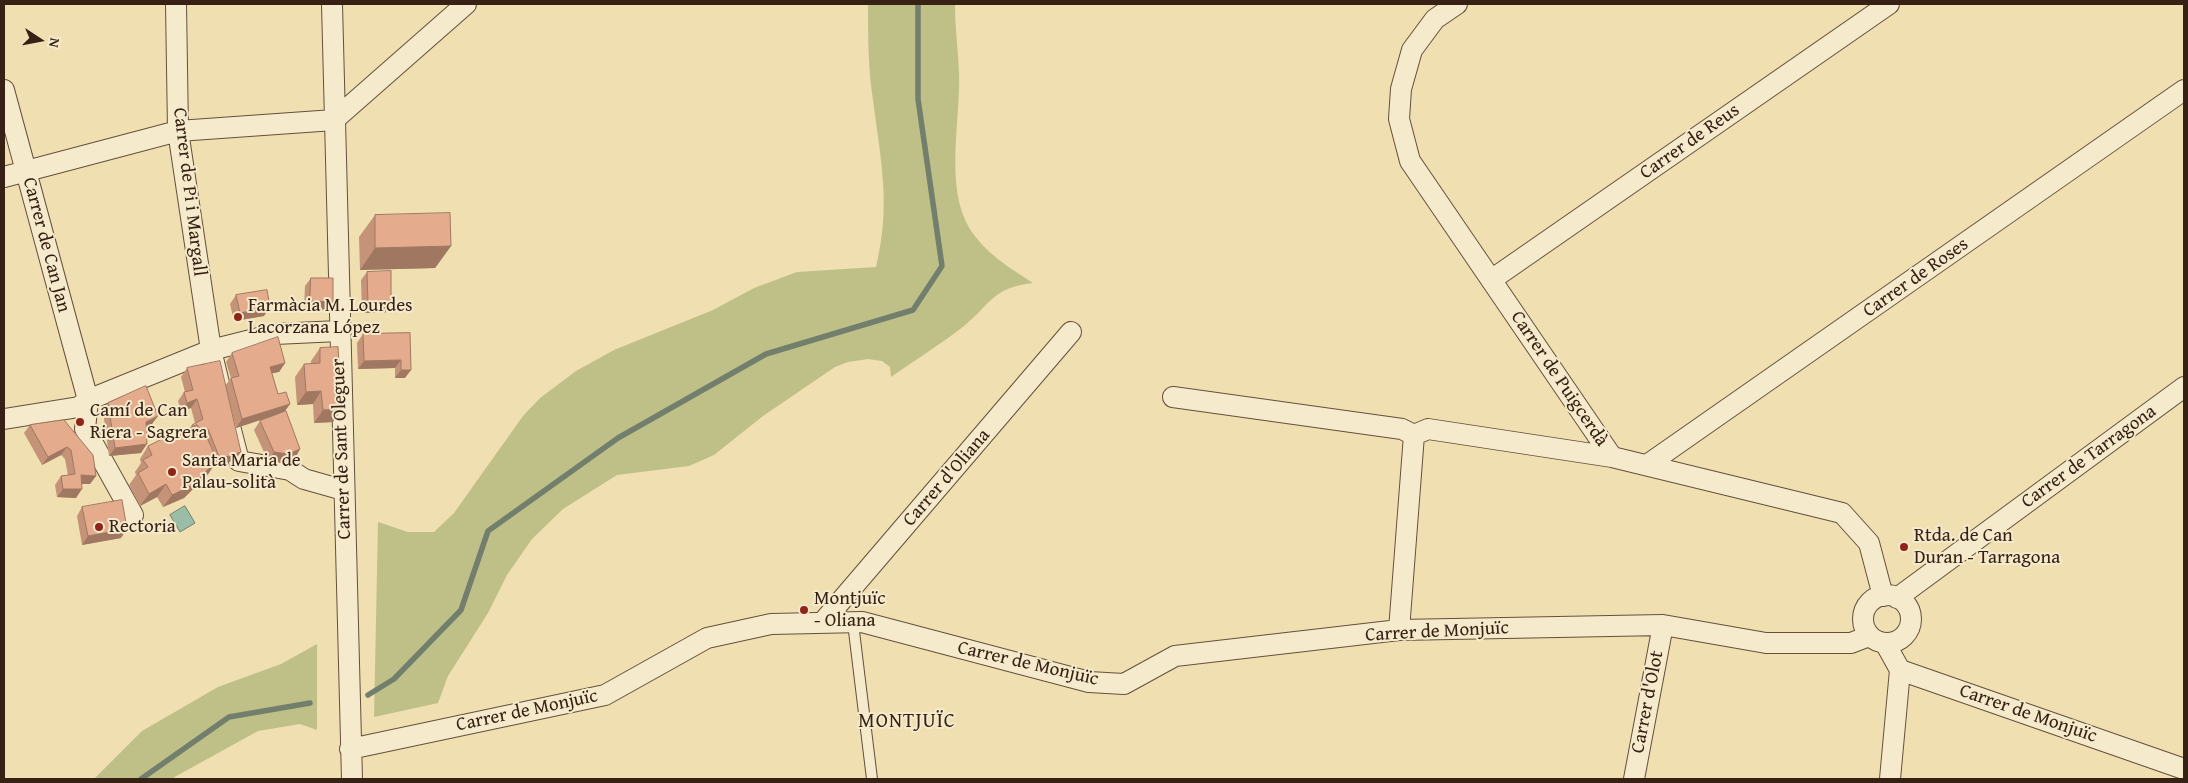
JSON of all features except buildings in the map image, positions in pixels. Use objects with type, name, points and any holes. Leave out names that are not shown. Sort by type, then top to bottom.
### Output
[{"type":"street","name":"Carrer de Pi i Margall","points":[[176,4],[178,131],[211,350],[239,461],[290,470],[304,478],[343,490]]},
{"type":"street","name":"Carrer de Sant Oleguer","points":[[332,4],[343,490],[352,779]]},
{"type":"street","points":[[4,177],[178,131],[334,120],[466,4]]},
{"type":"street","name":"Carrer de Puigcerdà","points":[[1457,4],[1435,19],[1412,50],[1401,89],[1399,120],[1410,162],[1612,457],[1842,513],[1869,543],[1890,597]]},
{"type":"street","name":"Carrer de Reus","points":[[1492,280],[1890,4]]},
{"type":"street","name":"Carrer de Can Jan","points":[[4,90],[88,400]]},
{"type":"street","name":"Carrer de Roses","points":[[1647,465],[2184,90]]},
{"type":"street","points":[[4,419],[69,410],[78,407],[88,400],[211,350],[275,334],[339,331]]},
{"type":"street","name":"Carrer d'Oliana","points":[[822,623],[1071,332]]},
{"type":"street","name":"Carrer de Tarragona","points":[[1890,597],[2184,386]]},
{"type":"street","points":[[1173,397],[1402,429],[1414,435],[1428,429],[1612,457]]},
{"type":"street","points":[[88,400],[85,430],[133,514]]},
{"type":"street","points":[[1400,630],[1414,435]]},
{"type":"street","points":[[1877,639],[1893,643],[1904,637],[1911,622],[1907,606],[1890,597],[1869,604],[1864,612],[1863,621],[1900,670],[1890,779]]},
{"type":"street","name":"Carrer de Monjuïc","points":[[350,748],[605,695],[707,638],[771,624],[862,622],[1089,682],[1124,684],[1175,656],[1400,630],[1663,625],[1766,643],[1851,643],[1877,639]]},
{"type":"street","name":"Carrer d'Olot","points":[[1634,779],[1663,625]]},
{"type":"street","name":"Carrer de Monjuïc","points":[[1900,670],[2184,769]]},
{"type":"lane","points":[[853,623],[872,779]]},
{"type":"green space","points":[[868,4],[955,4],[959,72],[956,173],[962,212],[970,229],[983,245],[998,259],[1033,283],[1019,285],[1001,293],[964,326],[891,377],[890,367],[882,361],[868,359],[848,362],[835,367],[763,416],[714,455],[689,466],[617,475],[563,509],[532,539],[507,575],[488,613],[448,676],[438,703],[374,717],[378,522],[408,532],[434,532],[454,513],[523,416],[540,398],[576,371],[614,350],[713,310],[754,288],[797,272],[876,267],[881,245],[884,203],[870,76]]},
{"type":"green space","points":[[317,644],[317,730],[300,724],[258,731],[171,779],[94,779],[142,731],[218,687],[281,664]]},
{"type":"shaded area","points":[[185,506],[195,523],[180,532],[170,515]]},
{"type":"waterway","points":[[368,695],[394,679],[461,610],[488,531],[618,438],[766,354],[913,310],[942,266],[918,99],[918,4]]},
{"type":"waterway","points":[[141,779],[229,717],[310,703]]},
{"type":"place","name":"Farmàcia M. Lourdes Lacorzana López","points":[[238,317]]},
{"type":"place","name":"Camí de Can Riera - Sagrera","points":[[80,422]]},
{"type":"place","name":"Santa Maria de Palau-solità","points":[[172,472]]},
{"type":"place","name":"Rectoria","points":[[99,527]]},
{"type":"place","name":"Rtda. de Can Duran - Tarragona","points":[[1904,547]]},
{"type":"place","name":"Montjuïc - Oliana","points":[[804,610]]},
{"type":"district","name":"MONTJUÏC","points":[[907,722]]}]
